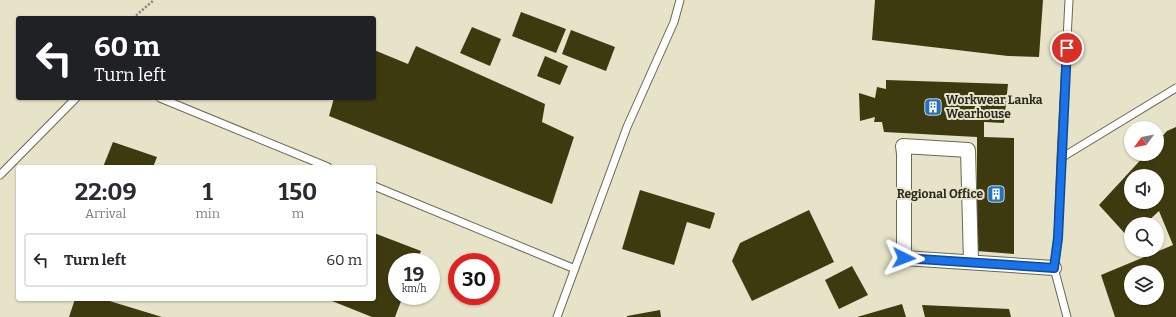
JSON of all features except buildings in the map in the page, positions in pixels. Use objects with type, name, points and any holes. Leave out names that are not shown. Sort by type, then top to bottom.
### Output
[{"type":"street","points":[[971,262],[968,150],[903,146],[904,258],[1054,268]]},
{"type":"lane","points":[[557,317],[627,127],[674,22],[680,0]]},
{"type":"lane","points":[[1067,317],[1054,268],[1058,238],[1070,0]]},
{"type":"lane","points":[[1061,158],[1176,88]]},
{"type":"lane","points":[[0,175],[74,100]]},
{"type":"lane","points":[[165,100],[323,165]]},
{"type":"lane","points":[[376,187],[575,269]]},
{"type":"path","points":[[135,16],[154,0]]},
{"type":"place","name":"Workwear Lanka Wearhouse","points":[[933,107]]},
{"type":"place","name":"Regional Office","points":[[996,194]]},
{"type":"route","points":[[904,258],[1054,268],[1058,238],[1067,48]]}]
